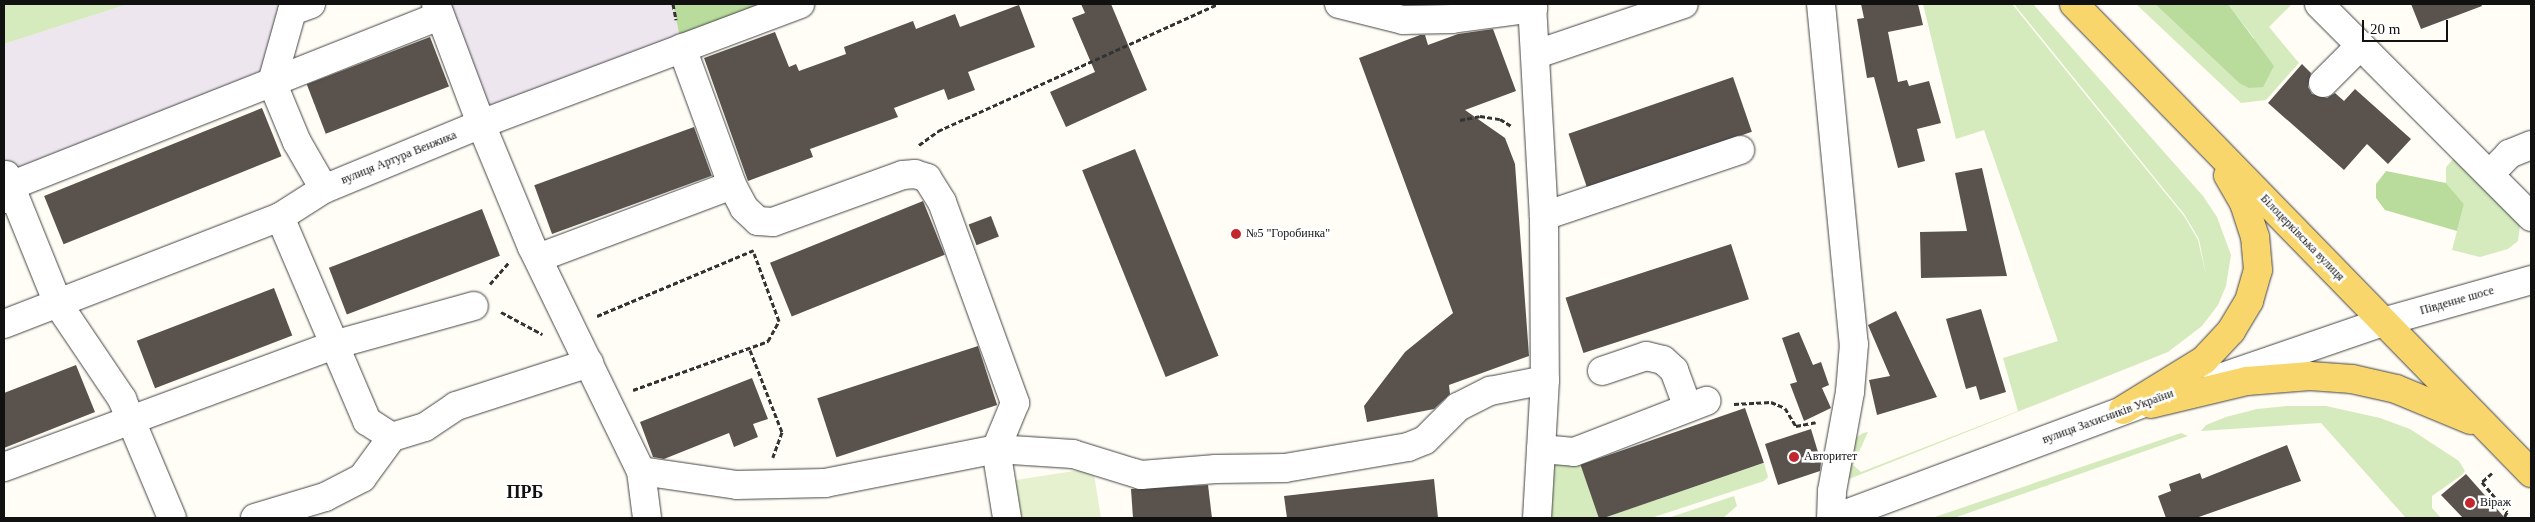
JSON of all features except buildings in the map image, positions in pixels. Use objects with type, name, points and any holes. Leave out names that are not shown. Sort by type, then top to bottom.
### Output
[{"type":"main road","name":"Білоцерківська вулиця","points":[[2074,4],[2531,473]]},
{"type":"main road","points":[[2123,410],[2204,360],[2240,316],[2249,301],[2258,270],[2255,236],[2244,203],[2221,164],[2173,106]]},
{"type":"main road","points":[[2123,410],[2247,381],[2310,376],[2352,379],[2396,389],[2486,427]]},
{"type":"street","points":[[312,4],[292,10],[272,82],[297,142],[324,189]]},
{"type":"street","name":"вулиця Артура Венжика","points":[[4,324],[280,217],[324,189],[481,124],[800,4]]},
{"type":"street","points":[[1339,4],[1403,20],[1452,19],[1533,6],[1542,143],[1544,216],[1545,380],[1537,518]]},
{"type":"street","points":[[1537,54],[1684,4]]},
{"type":"street","points":[[1821,4],[1854,344],[1832,490],[1833,518]]},
{"type":"street","points":[[2320,4],[2531,217]]},
{"type":"street","points":[[172,518],[131,418],[122,400],[58,304],[6,185],[272,82],[438,10],[481,124],[535,252],[571,327],[583,365],[607,399],[641,471],[647,518]]},
{"type":"street","points":[[2323,82],[2360,46]]},
{"type":"street","points":[[682,48],[732,185],[744,208],[758,221],[773,222],[903,175],[915,174],[927,178],[936,188],[1015,403],[996,449],[1006,518]]},
{"type":"street","points":[[2490,174],[2509,154],[2531,145]]},
{"type":"street","points":[[1544,216],[1740,150]]},
{"type":"street","points":[[535,252],[732,185]]},
{"type":"street","points":[[280,217],[337,344],[367,421],[392,436]]},
{"type":"street","name":"Південне шосе","points":[[2383,322],[2531,280]]},
{"type":"street","points":[[4,467],[131,418],[337,344],[474,306]]},
{"type":"street","name":"вулиця Захисників України","points":[[1833,518],[2123,410],[2383,322]]},
{"type":"street","points":[[1541,449],[1574,452],[1697,405],[1674,370],[1663,360],[1646,356],[1602,371]]},
{"type":"street","points":[[255,518],[325,497],[362,478],[392,436],[425,427],[456,406],[583,365]]},
{"type":"street","points":[[641,471],[753,485],[825,483],[996,449],[1074,454],[1141,475],[1216,469],[1285,468],[1408,447],[1425,440],[1458,407],[1490,391],[1545,380]]},
{"type":"path","points":[[903,175],[922,142],[938,131],[1218,4]]},
{"type":"path","points":[[1460,120],[1480,116],[1500,120],[1542,143]]},
{"type":"path","points":[[607,399],[750,350],[768,341],[779,321],[754,252],[758,221]]},
{"type":"path","points":[[535,252],[504,266],[474,306],[496,309],[534,328],[583,365]]},
{"type":"path","points":[[571,327],[754,252]]},
{"type":"path","points":[[750,350],[782,432],[770,464],[753,485]]},
{"type":"path","points":[[1697,405],[1771,402],[1785,408],[1796,426],[1844,420]]},
{"type":"shaded area","points":[[128,4],[311,4],[272,82],[4,188],[4,44]]},
{"type":"shaded area","points":[[436,4],[673,4],[682,48],[481,124]]},
{"type":"green space","points":[[4,4],[128,4],[4,44]]},
{"type":"green space","points":[[673,4],[800,4],[682,48]]},
{"type":"green space","points":[[1923,4],[2012,4],[2184,216],[2198,240],[2206,275],[2199,239],[2184,214],[2014,4],[2033,4],[2203,196],[2217,217],[2231,255],[2226,286],[2218,305],[2202,326],[2168,352],[1849,479],[1844,477],[1853,440],[1863,433],[1868,432],[1853,465],[1861,472],[2018,411],[2003,358],[2058,341],[1984,130],[1956,139]]},
{"type":"green space","points":[[2136,4],[2155,4],[2239,83],[2254,38],[2228,4],[2292,4],[2269,27],[2299,63],[2266,100],[2241,103]]},
{"type":"green space","points":[[2155,4],[2228,4],[2274,66],[2263,87],[2249,88],[2239,83]]},
{"type":"green space","points":[[2457,155],[2513,212],[2520,226],[2518,241],[2508,249],[2480,257],[2452,250],[2464,204],[2446,183],[2446,167]]},
{"type":"green space","points":[[2386,171],[2446,183],[2464,204],[2457,231],[2385,210],[2376,198],[2376,184]]},
{"type":"green space","points":[[2287,406],[2326,406],[2380,418],[2410,429],[2459,461],[2465,471],[2462,475],[2432,496],[2432,508],[2441,518],[2406,518],[2321,423],[2201,431],[2206,425],[2226,417],[2257,409]]},
{"type":"green space","points":[[2181,433],[2188,436],[1954,518],[1932,518]]},
{"type":"green space","points":[[1553,461],[1581,464],[1599,518],[1548,518]]},
{"type":"green space","points":[[1764,463],[1768,477],[1764,481],[1651,518],[1603,518]]},
{"type":"green space","points":[[1093,468],[1101,518],[1016,518],[1010,481]]},
{"type":"green space","points":[[1734,496],[1737,506],[1723,518],[1668,518]]},
{"type":"place","name":"№5 \"Горобинка\"","points":[[1236,234]]},
{"type":"place","name":"Авторитет","points":[[1794,457]]},
{"type":"place","name":"Віраж","points":[[2470,503]]},
{"type":"district","name":"ПРБ","points":[[525,492]]}]
